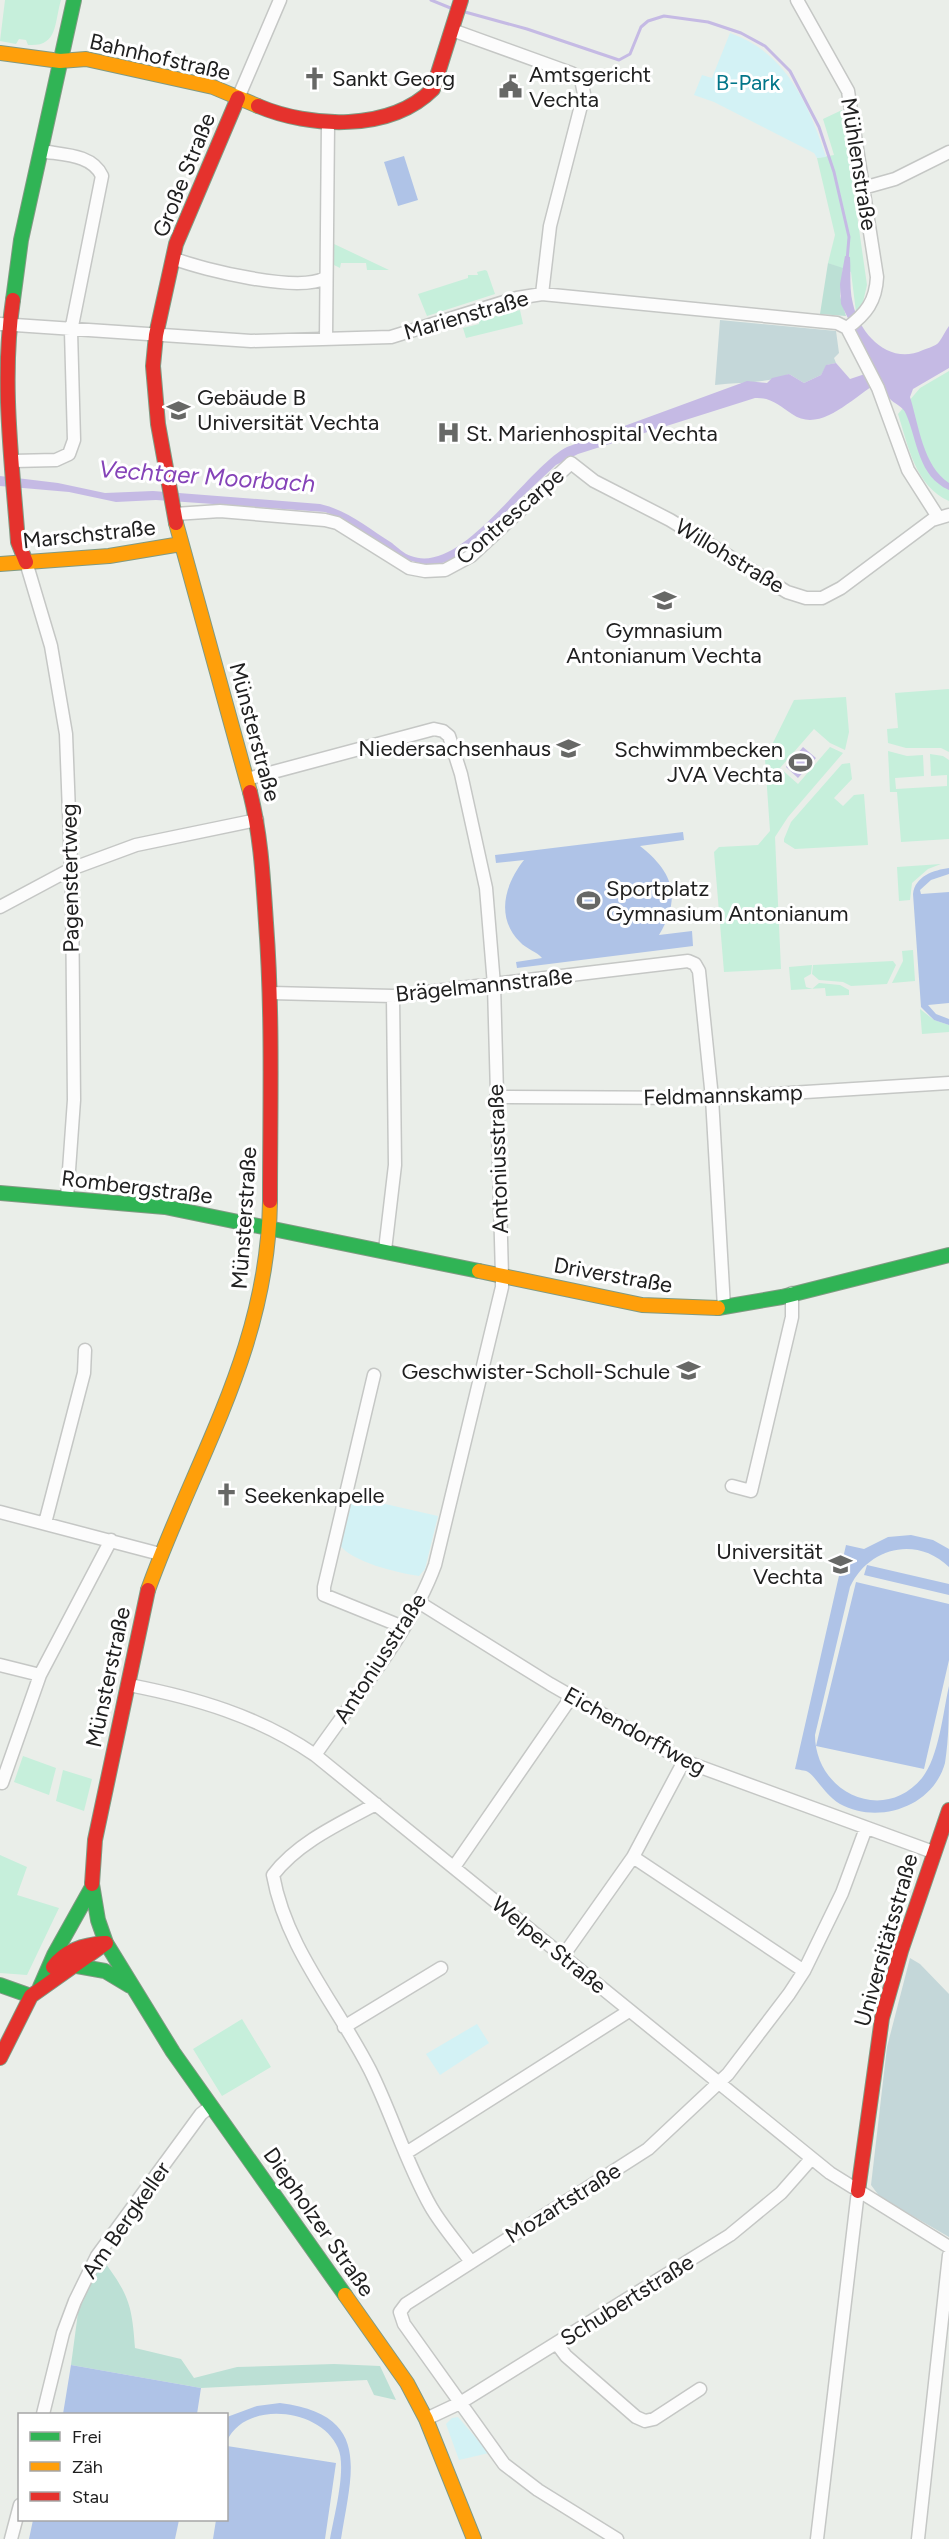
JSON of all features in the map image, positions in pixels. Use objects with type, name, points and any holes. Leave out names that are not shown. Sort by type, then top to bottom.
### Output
[{"type":"street","points":[[26,562],[18,542],[4,325],[74,0]]},
{"type":"street","name":"Große Straße","points":[[173,509],[166,487],[153,372],[159,310],[175,259],[176,243],[280,0]]},
{"type":"street","name":"Mühlenstraße","points":[[797,0],[845,82],[878,277],[873,303],[861,318],[849,327]]},
{"type":"street","name":"Bahnhofstraße","points":[[0,52],[60,61],[86,59],[213,87],[281,116],[327,123],[365,120],[397,111],[424,98],[439,77],[461,1]]},
{"type":"street","points":[[452,30],[571,73],[581,80],[584,94],[550,226],[543,294]]},
{"type":"street","points":[[326,338],[327,123]]},
{"type":"street","points":[[13,466],[56,460],[69,454],[74,440],[71,331],[102,176],[97,165],[90,160],[41,151]]},
{"type":"street","points":[[863,188],[895,179],[949,152]]},
{"type":"street","points":[[175,259],[241,277],[312,281],[326,278]]},
{"type":"street","name":"Marienstraße","points":[[4,325],[71,331],[251,340],[391,337],[517,298],[543,294],[837,323],[849,327]]},
{"type":"street","points":[[849,327],[877,386],[908,471],[944,516]]},
{"type":"street","name":"Willohstraße","points":[[571,463],[594,481],[670,520],[787,592],[806,598],[822,598],[841,588],[944,516]]},
{"type":"street","name":"Contrescarpe","points":[[173,509],[325,520],[337,523],[409,568],[425,572],[445,570],[471,556],[571,463]]},
{"type":"street","name":"Münsterstraße","points":[[106,1943],[98,1920],[92,1887],[95,1840],[147,1593],[160,1554],[250,1339],[266,1264],[269,1226],[271,993],[257,820],[173,509]]},
{"type":"street","name":"Marschstraße","points":[[0,564],[109,556],[182,544]]},
{"type":"street","name":"Pagenstertweg","points":[[26,562],[51,646],[66,734],[71,869],[74,1100],[67,1198]]},
{"type":"street","name":"Antoniusstraße","points":[[247,779],[434,729],[443,730],[449,736],[461,774],[486,888],[494,985],[502,1287],[435,1565],[420,1603],[315,1755]]},
{"type":"street","points":[[0,907],[71,869],[136,845],[257,820]]},
{"type":"street","name":"Brägelmannstraße","points":[[271,993],[393,996],[688,961],[695,964],[699,971],[712,1098]]},
{"type":"street","points":[[385,1250],[395,1165],[393,996]]},
{"type":"street","name":"Feldmannskamp","points":[[496,1097],[712,1098],[949,1083]]},
{"type":"street","points":[[712,1098],[724,1307]]},
{"type":"street","name":"Rombergstraße","points":[[0,1193],[165,1207],[269,1226]]},
{"type":"street","name":"Driverstraße","points":[[269,1226],[642,1305],[681,1308],[724,1307],[949,1255]]},
{"type":"street","points":[[732,1486],[751,1491],[792,1317],[792,1293]]},
{"type":"street","points":[[45,1523],[84,1373],[85,1350]]},
{"type":"street","points":[[375,1375],[324,1587],[324,1595],[403,1627]]},
{"type":"street","points":[[0,1512],[160,1554]]},
{"type":"street","points":[[2,1783],[40,1675],[111,1540]]},
{"type":"street","name":"Eichendorffweg","points":[[420,1603],[684,1761],[933,1852]]},
{"type":"street","points":[[0,1665],[40,1675]]},
{"type":"street","name":"Welper Straße","points":[[129,1685],[207,1703],[253,1719],[288,1737],[315,1755],[812,2159],[858,2191],[949,2247]]},
{"type":"street","points":[[454,1867],[572,1696]]},
{"type":"street","points":[[563,1956],[633,1857],[684,1761]]},
{"type":"street","points":[[376,1804],[312,1841],[281,1865],[273,1875],[294,1937],[311,1973],[368,2067],[432,2208],[471,2262]]},
{"type":"street","name":"Universitätsstraße","points":[[858,2191],[882,2018],[901,1951],[949,1810]]},
{"type":"street","name":"Mozartstraße","points":[[460,2403],[404,2324],[400,2312],[406,2304],[648,2149],[718,2083],[762,2031],[804,1971],[842,1893],[866,1828]]},
{"type":"street","points":[[633,1857],[804,1971]]},
{"type":"street","points":[[0,2058],[92,1887]]},
{"type":"street","points":[[38,1988],[56,1962],[68,1953],[87,1944],[106,1943]]},
{"type":"street","points":[[0,1985],[38,1988],[77,1966],[106,1943]]},
{"type":"street","name":"Diepholzer Straße","points":[[106,1943],[211,2106],[407,2383],[426,2419],[474,2539]]},
{"type":"street","points":[[77,1966],[105,1971],[132,1986]]},
{"type":"street","points":[[344,2028],[441,1968]]},
{"type":"street","points":[[406,2153],[629,2011]]},
{"type":"street","name":"Am Bergkeller","points":[[43,2413],[63,2333],[75,2301],[97,2256],[201,2114],[211,2106]]},
{"type":"street","name":"Schubertstraße","points":[[426,2419],[460,2403],[729,2235],[781,2193],[812,2159]]},
{"type":"street","points":[[817,2539],[858,2191]]},
{"type":"street","points":[[918,2539],[949,2255]]},
{"type":"street","points":[[556,2343],[566,2356],[636,2417],[645,2421],[654,2419],[700,2389]]},
{"type":"street","points":[[460,2403],[504,2464],[519,2477],[617,2539]]},
{"type":"street","points":[[11,2539],[18,2513]]},
{"type":"green space","points":[[5,0],[61,0],[50,38],[38,45],[28,45],[26,40],[19,39],[16,44],[0,41]]},
{"type":"green space","name":"B-Park","points":[[730,33],[750,42],[781,67],[793,83],[812,118],[826,157],[817,158],[814,153],[714,102],[694,95],[702,75],[712,78]]},
{"type":"green space","points":[[842,110],[867,285],[863,302],[856,312],[851,272],[828,263],[835,235],[817,158],[834,155],[823,119]]},
{"type":"green space","points":[[332,243],[389,270],[367,270],[366,263],[341,263],[340,268],[334,265]]},
{"type":"green space","points":[[828,263],[843,268],[840,296],[846,316],[820,314]]},
{"type":"green space","points":[[485,270],[495,294],[427,316],[418,294],[468,278],[468,275],[478,275],[477,272]]},
{"type":"green space","points":[[520,310],[523,324],[466,338],[463,328],[479,324],[479,320]]},
{"type":"green space","points":[[949,371],[949,501],[928,485],[914,464],[898,414],[920,388]]},
{"type":"green space","points":[[949,689],[949,752],[941,748],[906,748],[888,743],[887,729],[898,728],[895,693]]},
{"type":"green space","points":[[846,697],[849,732],[845,750],[830,743],[814,729],[780,768],[798,784],[830,747],[843,753],[788,817],[775,837],[781,969],[724,972],[714,852],[719,847],[758,845],[770,831],[765,759],[794,700]]},
{"type":"green space","points":[[888,751],[907,756],[923,755],[924,776],[895,778],[896,789],[947,786],[947,775],[931,776],[930,754],[943,756],[949,760],[949,839],[901,842],[897,792],[890,792]]},
{"type":"green space","points":[[850,763],[852,779],[834,798],[843,806],[854,795],[864,794],[868,845],[795,849],[784,842],[791,822],[842,764]]},
{"type":"green space","points":[[941,864],[928,869],[912,883],[910,900],[899,901],[897,867]]},
{"type":"green space","points":[[913,950],[915,981],[892,983],[903,961],[902,951]]},
{"type":"green space","points":[[893,961],[896,965],[887,984],[851,986],[843,982],[819,980],[812,974],[813,965]]},
{"type":"green space","points":[[812,965],[811,974],[804,978],[806,987],[811,989],[791,990],[789,967]]},
{"type":"green space","points":[[819,983],[840,985],[849,990],[849,995],[826,996],[825,988],[812,989]]},
{"type":"green space","points":[[920,1009],[934,1020],[949,1025],[949,1032],[922,1034]]},
{"type":"green space","points":[[350,1496],[438,1516],[425,1569],[419,1576],[364,1561],[339,1544]]},
{"type":"green space","points":[[23,1756],[56,1768],[49,1795],[14,1782]]},
{"type":"green space","points":[[63,1770],[92,1779],[84,1811],[56,1801]]},
{"type":"green space","points":[[0,1855],[27,1867],[17,1895],[59,1908],[27,1975],[0,1973]]},
{"type":"green space","points":[[242,2019],[271,2067],[222,2096],[193,2049]]},
{"type":"green space","points":[[477,2024],[489,2043],[440,2075],[426,2054]]},
{"type":"green space","points":[[103,2260],[119,2282],[128,2301],[135,2348],[181,2359],[194,2378],[237,2367],[334,2364],[380,2366],[396,2400],[374,2395],[367,2380],[201,2388],[71,2365],[79,2305]]},
{"type":"green space","points":[[458,2417],[489,2453],[459,2460],[446,2424],[452,2418]]},
{"type":"shaded area","points":[[404,156],[418,200],[398,206],[384,162]]},
{"type":"shaded area","points":[[845,256],[850,257],[851,292],[857,316],[862,327],[878,345],[899,354],[911,354],[938,343],[949,326],[949,368],[913,389],[910,397],[923,445],[933,466],[949,483],[949,490],[939,484],[925,467],[905,411],[889,398],[881,381],[838,410],[815,420],[803,419],[771,401],[755,398],[578,454],[556,465],[462,553],[444,562],[426,564],[409,560],[392,552],[342,519],[325,512],[156,500],[116,502],[69,492],[0,486],[0,476],[58,483],[105,493],[153,491],[320,504],[348,515],[408,555],[431,558],[451,550],[472,536],[532,476],[567,447],[747,381],[767,383],[772,378],[789,374],[804,383],[821,375],[826,365],[836,363],[850,379],[874,371],[841,304],[840,284]]},
{"type":"shaded area","points":[[720,320],[836,331],[839,353],[834,358],[836,363],[827,365],[821,375],[804,383],[789,374],[762,381],[715,385]]},
{"type":"shaded area","name":"Schwimmbecken JVA Vechta","points":[[803,747],[816,758],[798,778],[786,767]]},
{"type":"shaded area","name":"Sportplatz Gymnasium Antonianum","points":[[683,832],[684,840],[640,846],[660,866],[671,886],[670,909],[659,935],[692,931],[693,946],[517,968],[516,962],[542,958],[523,944],[512,932],[507,922],[505,911],[508,890],[517,869],[524,860],[496,863],[495,855]]},
{"type":"shaded area","points":[[949,868],[949,874],[931,880],[920,890],[921,894],[949,892],[949,1003],[928,1005],[936,1014],[949,1019],[949,1025],[934,1020],[921,1007],[913,894],[921,878],[937,870]]},
{"type":"shaded area","points":[[911,1535],[933,1540],[949,1549],[949,1567],[936,1557],[922,1551],[894,1550],[868,1563],[858,1574],[850,1587],[815,1735],[818,1755],[826,1772],[839,1786],[854,1796],[871,1800],[889,1799],[906,1792],[922,1778],[928,1769],[940,1734],[949,1686],[945,1763],[939,1778],[917,1801],[887,1812],[871,1813],[840,1804],[808,1772],[795,1769],[846,1545],[864,1549],[888,1537]]},
{"type":"shaded area","points":[[867,1565],[949,1584],[949,1595],[864,1575]]},
{"type":"shaded area","points":[[856,1582],[949,1604],[949,1660],[924,1769],[816,1746]]},
{"type":"shaded area","points":[[910,1958],[920,1964],[949,1994],[949,2237],[880,2197],[871,2185],[887,2047]]},
{"type":"shaded area","points":[[71,2365],[201,2388],[197,2413],[63,2413]]},
{"type":"shaded area","points":[[280,2403],[309,2409],[330,2420],[343,2433],[349,2450],[351,2469],[341,2539],[330,2539],[339,2492],[341,2467],[338,2448],[329,2435],[316,2424],[300,2417],[283,2414],[250,2419],[236,2428],[228,2440],[228,2417],[257,2406]]},
{"type":"shaded area","points":[[228,2446],[336,2463],[325,2539],[213,2539],[216,2521],[228,2521]]},
{"type":"shaded area","points":[[33,2521],[179,2521],[175,2539],[29,2539]]},
{"type":"waterway","points":[[431,0],[453,9]]},
{"type":"waterway","points":[[465,12],[527,29],[619,60],[630,54],[641,27],[648,21],[664,16],[708,22],[741,33],[765,46],[790,71],[819,127],[834,172],[849,237],[847,261]]},
{"type":"traffic: fast","points":[[13,300],[21,240],[74,0]]},
{"type":"traffic: fast","points":[[0,1193],[165,1207],[479,1271]]},
{"type":"traffic: fast","points":[[718,1308],[782,1297],[949,1255]]},
{"type":"traffic: fast","points":[[92,1884],[98,1920],[106,1943],[173,2052],[345,2295]]},
{"type":"traffic: fast","points":[[40,1987],[54,1955],[92,1887]]},
{"type":"traffic: fast","points":[[77,1966],[105,1971],[130,1986]]},
{"type":"traffic: fast","points":[[0,1985],[31,1996]]},
{"type":"traffic: slow","points":[[0,53],[60,61],[86,59],[213,87],[258,106]]},
{"type":"traffic: slow","points":[[176,523],[250,792]]},
{"type":"traffic: slow","points":[[0,564],[109,556],[181,544]]},
{"type":"traffic: slow","points":[[148,1590],[243,1354],[257,1305],[266,1255],[270,1201]]},
{"type":"traffic: slow","points":[[479,1271],[642,1305],[718,1308]]},
{"type":"traffic: slow","points":[[345,2295],[407,2383],[426,2419],[474,2539]]},
{"type":"traffic: jam","points":[[258,106],[301,119],[349,122],[395,113],[415,103],[433,89],[461,0]]},
{"type":"traffic: jam","points":[[176,523],[158,424],[153,366],[156,335],[176,244],[238,98]]},
{"type":"traffic: jam","points":[[13,300],[8,360],[9,421],[18,542],[26,562]]},
{"type":"traffic: jam","points":[[250,792],[261,857],[270,993],[270,1201]]},
{"type":"traffic: jam","points":[[92,1884],[95,1840],[148,1590]]},
{"type":"traffic: jam","points":[[858,2191],[882,2018],[901,1951],[949,1810]]},
{"type":"traffic: jam","points":[[53,1967],[69,1952],[104,1943]]},
{"type":"traffic: jam","points":[[0,2058],[31,1996],[106,1943]]},
{"type":"place","name":"Sankt Georg","points":[[314,78]]},
{"type":"place","name":"Amtsgericht Vechta","points":[[511,87]]},
{"type":"place","name":"Gebäude B Universität Vechta","points":[[179,410]]},
{"type":"place","name":"St. Marienhospital Vechta","points":[[448,433]]},
{"type":"place","name":"Gymnasium Antonianum Vechta","points":[[664,601]]},
{"type":"place","name":"Niedersachsenhaus","points":[[569,748]]},
{"type":"place","name":"Schwimmbecken JVA Vechta","points":[[801,762]]},
{"type":"place","name":"Sportplatz Gymnasium Antonianum","points":[[588,901]]},
{"type":"place","name":"Geschwister-Scholl-Schule","points":[[688,1371]]},
{"type":"place","name":"Seekenkapelle","points":[[226,1495]]},
{"type":"place","name":"Universität Vechta","points":[[841,1564]]},
{"type":"water label","name":"Vechtaer Moorbach","points":[[207,476]]}]
